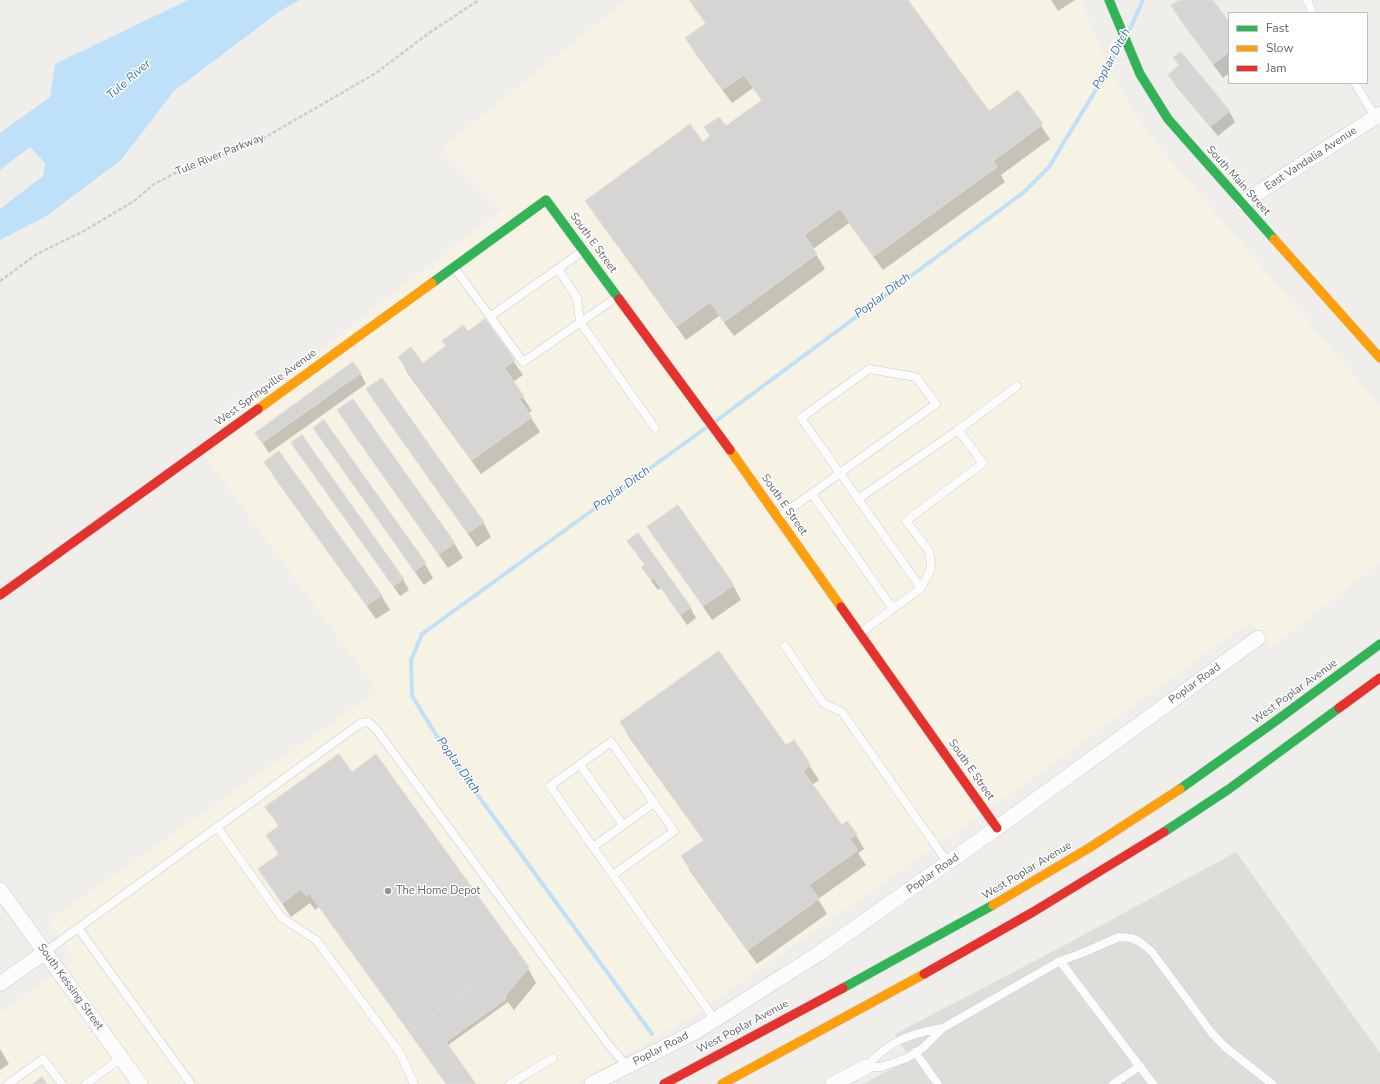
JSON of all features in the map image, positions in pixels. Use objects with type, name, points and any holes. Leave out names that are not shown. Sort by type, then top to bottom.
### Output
[{"type":"main road","name":"South Main Street","points":[[1110,2],[1135,63],[1149,91],[1168,119],[1242,203],[1377,350]]},
{"type":"main road","name":"South E Street","points":[[546,200],[778,518],[997,828]]},
{"type":"main road","name":"West Springville Avenue","points":[[0,595],[546,200]]},
{"type":"main road","name":"West Poplar Avenue","points":[[664,1084],[995,904],[1090,848],[1203,773],[1380,644]]},
{"type":"main road","points":[[722,1084],[990,938],[1137,850],[1247,776],[1380,678]]},
{"type":"street","name":"East Vandalia Avenue","points":[[1242,203],[1378,116]]},
{"type":"street","name":"Poplar Road","points":[[592,1084],[697,1031],[818,954],[997,828],[1258,638]]},
{"type":"street","name":"South Kessing Street","points":[[0,890],[140,1084]]},
{"type":"street","points":[[0,984],[45,952]]},
{"type":"street","points":[[833,1084],[866,1067]]},
{"type":"lane","points":[[1308,0],[1307,2],[1312,12]]},
{"type":"lane","points":[[1356,84],[1378,116]]},
{"type":"lane","points":[[491,316],[583,251]]},
{"type":"lane","points":[[454,267],[491,316],[522,362],[617,296]]},
{"type":"lane","points":[[558,269],[577,298],[580,322],[655,428]]},
{"type":"lane","points":[[778,518],[840,474],[936,404],[916,377],[869,369],[802,418],[840,474],[922,588]]},
{"type":"lane","points":[[858,499],[958,430],[1017,386]]},
{"type":"lane","points":[[860,633],[922,588],[930,571],[931,562],[929,551],[906,521],[983,463],[958,430]]},
{"type":"lane","points":[[812,494],[893,609]]},
{"type":"lane","points":[[785,646],[823,703],[842,712],[948,863]]},
{"type":"lane","points":[[45,952],[360,723],[368,722],[376,729],[608,1044],[627,1066]]},
{"type":"lane","points":[[613,875],[674,831],[611,742],[550,786],[715,1020]]},
{"type":"lane","points":[[580,765],[623,825]]},
{"type":"lane","points":[[593,847],[654,803]]},
{"type":"lane","points":[[217,827],[282,918],[316,940],[400,1053],[414,1084]]},
{"type":"lane","points":[[78,928],[191,1084]]},
{"type":"lane","points":[[866,1067],[881,1067],[907,1058],[924,1047],[943,1028],[1060,961],[1119,937],[1130,938],[1140,942],[1152,952],[1211,1032],[1225,1047],[1272,1084]]},
{"type":"lane","points":[[1060,961],[1153,1084]]},
{"type":"lane","points":[[866,1067],[878,1054],[915,1032],[943,1028]]},
{"type":"lane","points":[[915,1052],[938,1084]]},
{"type":"lane","points":[[86,1084],[97,1081],[121,1058]]},
{"type":"lane","points":[[510,1084],[554,1058]]},
{"type":"lane","points":[[8,1084],[43,1059],[62,1084]]},
{"type":"lane","points":[[1113,1084],[1140,1066]]},
{"type":"path","name":"Tule River Parkway","points":[[0,281],[37,254],[84,231],[134,201],[153,185],[173,174],[264,138],[376,73],[429,33],[479,0]]},
{"type":"shaded area","points":[[627,0],[1081,0],[1097,41],[1118,86],[1138,119],[1163,152],[1380,406],[1380,562],[1270,648],[1249,622],[1006,797],[695,1014],[576,1084],[0,1084],[0,1013],[75,960],[49,921],[378,691],[197,445],[502,210],[441,149]]},
{"type":"shaded area","points":[[1236,852],[1380,1053],[1380,1084],[863,1084],[910,1059],[895,1034],[1065,945]]},
{"type":"water","name":"Tule River","points":[[188,0],[300,0],[280,11],[174,91],[121,160],[45,217],[0,240],[0,209],[43,176],[45,163],[30,147],[0,170],[0,133],[50,97],[55,64]]},
{"type":"building","points":[[690,0],[908,0],[989,111],[1018,90],[1043,124],[993,161],[997,167],[874,256],[840,209],[804,235],[817,254],[724,322],[710,302],[677,326],[585,201],[690,124],[703,142],[710,136],[704,127],[719,117],[726,126],[762,100],[744,75],[723,89],[685,38],[706,23]]},
{"type":"building","points":[[1179,0],[1213,0],[1228,21],[1228,53],[1213,64],[1171,6]]},
{"type":"building","points":[[1181,52],[1230,111],[1211,126],[1168,75],[1179,65],[1173,58]]},
{"type":"building","points":[[485,319],[515,360],[504,368],[524,396],[519,399],[532,417],[472,460],[398,357],[411,347],[423,363],[446,346],[442,341],[463,325],[468,331]]},
{"type":"building","points":[[353,362],[361,373],[262,443],[255,433]]},
{"type":"building","points":[[382,378],[484,522],[468,533],[366,389]]},
{"type":"building","points":[[353,399],[455,543],[439,554],[337,410]]},
{"type":"building","points":[[324,420],[426,563],[415,571],[313,428]]},
{"type":"building","points":[[302,435],[404,579],[393,586],[291,443]]},
{"type":"building","points":[[279,451],[382,595],[367,605],[264,462]]},
{"type":"building","points":[[678,505],[734,585],[703,606],[647,527]]},
{"type":"building","points":[[638,533],[691,607],[680,615],[654,578],[651,580],[641,567],[645,565],[627,541]]},
{"type":"building","points":[[719,651],[786,745],[794,740],[811,765],[803,771],[842,825],[847,821],[857,834],[850,839],[858,850],[809,885],[819,899],[748,950],[681,856],[704,840],[620,722]]},
{"type":"building","name":"The Home Depot","points":[[339,754],[352,772],[376,754],[529,967],[505,997],[489,974],[409,1032],[309,893],[306,896],[301,889],[282,903],[258,869],[279,854],[266,835],[279,826],[265,807]]},
{"type":"building","points":[[489,974],[506,999],[446,1042],[476,1084],[446,1084],[409,1032]]},
{"type":"building","points":[[42,1077],[47,1084],[33,1084]]},
{"type":"waterway","name":"Poplar Ditch","points":[[1129,31],[1143,0]]},
{"type":"waterway","name":"Poplar Ditch","points":[[716,421],[1024,192],[1049,167],[1100,83],[1120,44]]},
{"type":"waterway","name":"Poplar Ditch","points":[[652,1034],[450,757],[412,696],[411,660],[422,634],[707,427]]},
{"type":"traffic: fast","points":[[1109,0],[1140,74],[1168,119],[1274,239]]},
{"type":"traffic: fast","points":[[432,283],[546,200],[619,299]]},
{"type":"traffic: fast","points":[[1180,789],[1380,644]]},
{"type":"traffic: fast","points":[[1164,832],[1229,789],[1339,708]]},
{"type":"traffic: fast","points":[[843,988],[993,905]]},
{"type":"traffic: slow","points":[[1274,239],[1380,358]]},
{"type":"traffic: slow","points":[[258,409],[432,283]]},
{"type":"traffic: slow","points":[[730,450],[841,607]]},
{"type":"traffic: slow","points":[[993,905],[1089,848],[1180,789]]},
{"type":"traffic: slow","points":[[722,1084],[924,974]]},
{"type":"traffic: jam","points":[[619,299],[730,450]]},
{"type":"traffic: jam","points":[[0,595],[258,409]]},
{"type":"traffic: jam","points":[[841,607],[997,828]]},
{"type":"traffic: jam","points":[[1339,708],[1380,678]]},
{"type":"traffic: jam","points":[[924,974],[1033,912],[1164,832]]},
{"type":"traffic: jam","points":[[664,1084],[843,988]]},
{"type":"place","name":"The Home Depot","points":[[388,891]]}]
